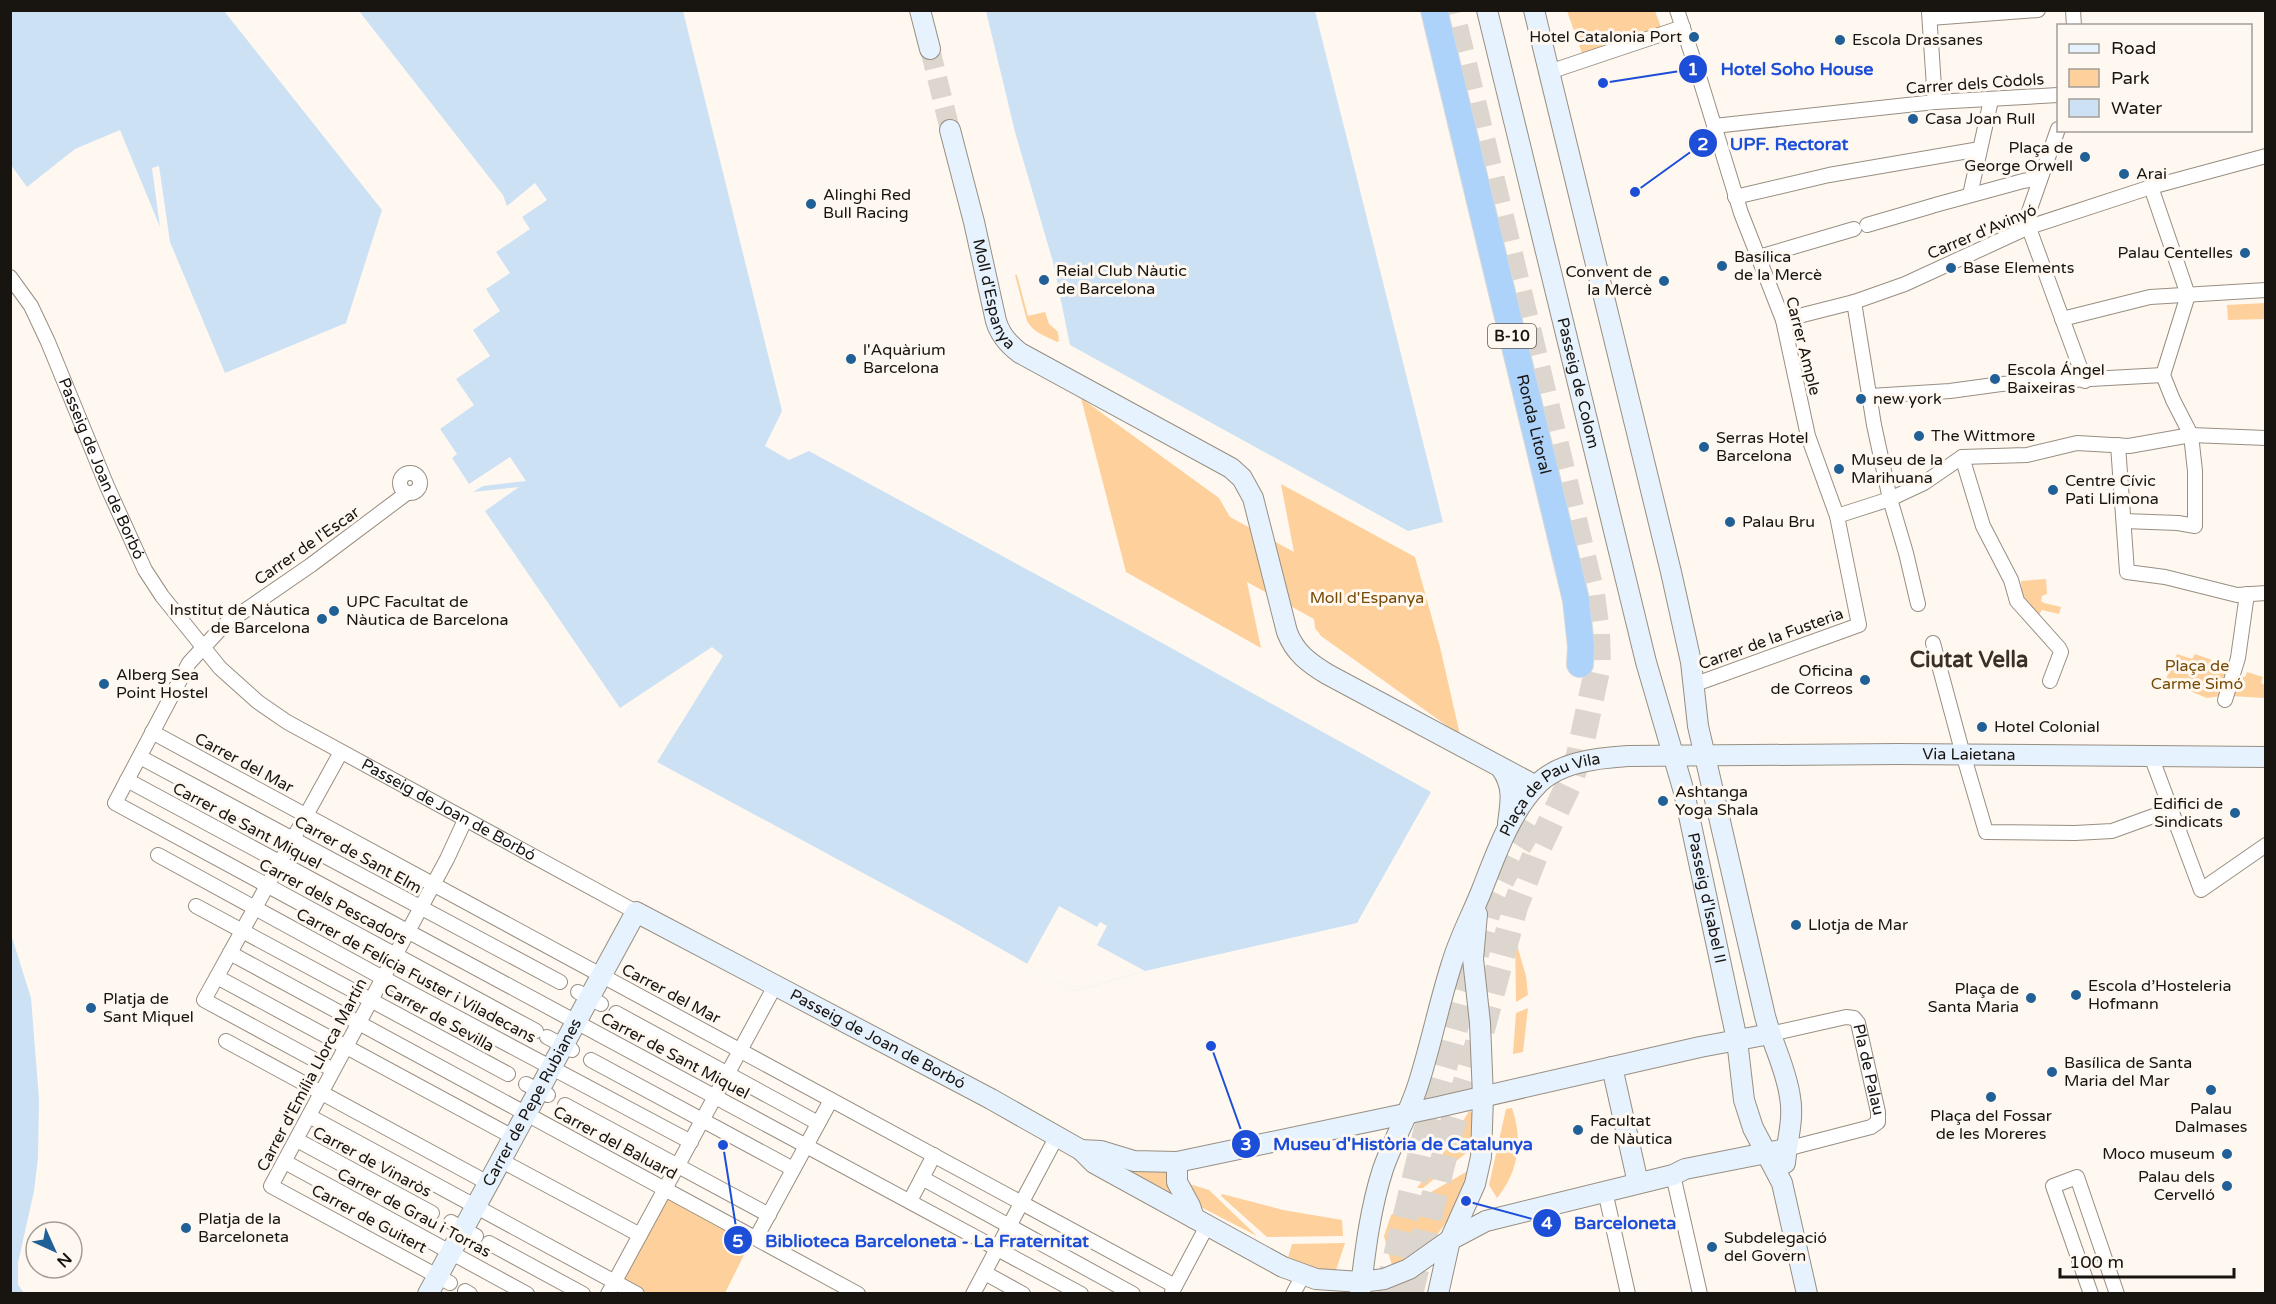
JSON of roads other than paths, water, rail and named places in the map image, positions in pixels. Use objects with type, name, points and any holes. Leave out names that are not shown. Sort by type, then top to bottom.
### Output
[{"type":"highway","name":"Ronda Litoral","points":[[1434,10],[1576,600],[1581,647],[1580,664]]},
{"type":"street","points":[[920,10],[930,49]]},
{"type":"street","name":"Passeig de Colom","points":[[1487,10],[1649,673],[1675,755]]},
{"type":"street","points":[[1534,10],[1664,541],[1691,662],[1698,726],[1706,756]]},
{"type":"street","name":"Carrer Ample","points":[[1677,10],[1735,197],[1783,320],[1808,436],[1838,516],[1859,625]]},
{"type":"street","points":[[1935,102],[1929,14],[2038,10]]},
{"type":"street","points":[[1549,72],[1683,27]]},
{"type":"street","name":"Carrer dels Còdols","points":[[1714,126],[1935,102],[2057,95]]},
{"type":"street","points":[[1970,195],[1991,100]]},
{"type":"street","name":"Moll d'Espanya","points":[[950,130],[996,321],[1007,342],[1020,353],[1205,453],[1237,473],[1253,498],[1287,632],[1299,654],[1327,674],[1536,786]]},
{"type":"street","points":[[2057,132],[2026,220],[2085,381]]},
{"type":"street","points":[[1735,197],[1829,175],[1980,149]]},
{"type":"street","name":"Carrer d'Avinyó","points":[[1783,320],[1854,302],[1905,284],[2029,227],[2151,187],[2265,156]]},
{"type":"street","points":[[1759,257],[1970,195],[2040,178]]},
{"type":"street","points":[[2124,521],[2195,526],[2191,435],[2163,375],[2188,295],[2151,187]]},
{"type":"street","name":"Passeig de Joan de Borbó","points":[[10,277],[31,306],[48,342],[107,486],[145,570],[201,650],[258,702],[287,722],[465,820],[1081,1149],[1094,1163],[1200,1222]]},
{"type":"street","points":[[2062,319],[2150,297],[2265,290]]},
{"type":"street","points":[[1854,302],[1890,499],[1918,604]]},
{"type":"street","points":[[1870,396],[1950,391],[2001,384],[2163,375]]},
{"type":"street","points":[[1838,516],[1890,499],[1924,483],[1962,457],[2027,455],[2077,443],[2124,446],[2191,435],[2265,438]]},
{"type":"street","points":[[2124,446],[2127,572],[2165,577],[2237,595],[2265,593]]},
{"type":"street","points":[[1962,457],[1983,526],[2011,580],[2017,601],[2061,652],[2050,681]]},
{"type":"street","name":"Carrer de l'Escar","points":[[115,803],[189,663],[201,650],[224,626],[311,565],[407,493]]},
{"type":"street","points":[[2226,700],[2238,658],[2247,594]]},
{"type":"street","name":"Carrer de la Fusteria","points":[[1694,685],[1859,625]]},
{"type":"street","points":[[1933,643],[1986,832],[2064,834],[2112,831],[2170,810]]},
{"type":"street","name":"Carrer del Mar","points":[[152,732],[1022,1202],[1173,1289]]},
{"type":"street","points":[[326,1066],[204,1000],[341,752]]},
{"type":"street","name":"Via Laietana","points":[[1675,755],[2265,757]]},
{"type":"street","name":"Plaça de Pau Vila","points":[[1360,1288],[1375,1195],[1389,1153],[1425,1064],[1451,965],[1464,929],[1506,834],[1536,786],[1552,775],[1591,759],[1675,755]]},
{"type":"street","name":"Passeig d'Isabel II","points":[[1675,755],[1737,1040],[1744,1100],[1765,1154],[1782,1183]]},
{"type":"street","name":"Passeig d'Isabel II","points":[[1706,756],[1770,1034],[1780,1058],[1790,1097],[1791,1122],[1782,1183]]},
{"type":"street","points":[[2151,756],[2201,890],[2265,845]]},
{"type":"street","name":"Carrer de Sant Elm","points":[[140,758],[560,982]]},
{"type":"street","points":[[1501,768],[1512,792],[1506,834]]},
{"type":"street","name":"Carrer de Sant Miquel","points":[[127,780],[1081,1293]]},
{"type":"street","name":"Carrer dels Pescadors","points":[[115,803],[555,1041]]},
{"type":"street","name":"Carrer d'Emília Llorca Martín","points":[[271,1186],[465,820]]},
{"type":"street","name":"Carrer de Felícia Fuster i Viladecans","points":[[158,855],[691,1142]]},
{"type":"street","name":"Plaça de Pau Vila","points":[[1438,1293],[1450,1240],[1475,1184],[1482,1156],[1483,1097],[1480,1023],[1473,959],[1477,928],[1476,905]]},
{"type":"street","name":"Carrer de Sevilla","points":[[196,906],[508,1074]]},
{"type":"street","name":"Carrer de Pepe Rubianes","points":[[428,1293],[444,1279],[450,1252],[551,1068],[555,1041],[576,1022],[636,912]]},
{"type":"street","name":"Carrer del Baluard","points":[[230,953],[858,1293]]},
{"type":"street","points":[[217,976],[513,1137]]},
{"type":"street","points":[[611,1287],[775,986]]},
{"type":"street","points":[[616,1013],[818,1123]]},
{"type":"street","name":"Pla de Palau","points":[[1450,1240],[1474,1226],[1501,1216],[1673,1175],[1685,1169],[1786,1149],[1871,1127],[1878,1122],[1878,1112],[1858,1023],[1854,1018],[1846,1017],[1483,1097]]},
{"type":"street","points":[[226,1041],[488,1183]]},
{"type":"street","points":[[591,1060],[793,1169]]},
{"type":"street","points":[[1612,1067],[1638,1183]]},
{"type":"street","points":[[1450,1240],[1408,1269],[1360,1288],[1316,1279],[1283,1267],[1200,1222],[1177,1182],[1184,1161],[1483,1097]]},
{"type":"street","points":[[756,1238],[831,1100]]},
{"type":"street","points":[[565,1105],[769,1215]]},
{"type":"street","points":[[309,1116],[475,1206],[611,1287],[637,1293]]},
{"type":"street","points":[[973,1293],[1058,1137]]},
{"type":"street","name":"Carrer de Vinaròs","points":[[297,1140],[432,1212]]},
{"type":"street","name":"Passeig de Joan de Borbó","points":[[1081,1149],[1101,1151],[1134,1161],[1184,1161]]},
{"type":"street","points":[[910,1201],[934,1155]]},
{"type":"street","points":[[500,1160],[640,1235]]},
{"type":"street","name":"Carrer de Grau i Torras","points":[[285,1162],[527,1293]]},
{"type":"street","points":[[1673,1175],[1700,1293]]},
{"type":"street","points":[[2091,1293],[2053,1186],[2077,1178],[2117,1293]]},
{"type":"street","points":[[922,1179],[1132,1293]]},
{"type":"street","points":[[1782,1183],[1807,1293]]},
{"type":"street","name":"Carrer de Guitert","points":[[271,1186],[444,1279]]},
{"type":"street","points":[[1605,1191],[1628,1293]]},
{"type":"street","points":[[1173,1289],[1200,1222]]},
{"type":"street","points":[[489,1243],[583,1293]]},
{"type":"street","points":[[984,1273],[1023,1293]]},
{"type":"street","points":[[1293,1293],[1303,1275]]},
{"type":"water","points":[[11,10],[224,11],[382,210],[346,323],[225,373],[170,242],[159,166],[152,168],[160,227],[120,130],[75,149],[27,187],[11,165]]},
{"type":"water","points":[[359,11],[683,11],[782,411],[765,446],[789,460],[809,451],[1431,792],[1357,923],[1145,971],[1075,991],[950,920],[657,762],[723,656],[712,647],[620,708],[485,511],[519,487],[473,492],[483,486],[526,481],[510,457],[469,484],[452,458],[457,454],[440,429],[474,405],[456,379],[490,356],[473,330],[500,311],[486,289],[510,273],[496,252],[530,229],[522,217],[547,200],[535,183],[507,206],[503,195]]},
{"type":"water","points":[[986,11],[1315,11],[1443,522],[1408,531],[1070,345],[1053,262],[1015,132]]},
{"type":"water","points":[[11,934],[31,998],[39,1099],[38,1158],[34,1191],[28,1220],[24,1220],[24,1236],[18,1263],[18,1285],[25,1294],[10,1293]]},
{"type":"tunnel","points":[[1410,1294],[1450,1133],[1480,1037],[1515,907],[1536,853],[1570,782],[1579,755],[1598,666],[1597,632],[1592,594],[1451,10]]},
{"type":"tunnel","points":[[930,49],[950,130]]},
{"type":"tunnel","points":[[1387,1294],[1427,1128],[1490,904],[1518,847],[1539,813]]},
{"type":"place","name":"Hotel Catalonia Port","points":[[1694,37]]},
{"type":"place","name":"Escola Drassanes","points":[[1840,40]]},
{"type":"place","name":"Hotel Soho House","points":[[1603,83]]},
{"type":"place","name":"Casa Joan Rull","points":[[1913,119]]},
{"type":"place","name":"Plaça de George Orwell","points":[[2085,157]]},
{"type":"place","name":"Arai","points":[[2124,174]]},
{"type":"place","name":"UPF. Rectorat","points":[[1635,192]]},
{"type":"place","name":"Alinghi Red Bull Racing","points":[[811,204]]},
{"type":"place","name":"Palau Centelles","points":[[2245,253]]},
{"type":"place","name":"Basílica de la Mercè","points":[[1722,266]]},
{"type":"place","name":"Base Elements","points":[[1951,268]]},
{"type":"place","name":"Reial Club Nàutic de Barcelona","points":[[1044,280]]},
{"type":"place","name":"Convent de la Mercè","points":[[1664,281]]},
{"type":"place","name":"l'Aquàrium Barcelona","points":[[851,359]]},
{"type":"place","name":"Escola Ángel Baixeiras","points":[[1995,379]]},
{"type":"place","name":"new york","points":[[1861,399]]},
{"type":"place","name":"The Wittmore","points":[[1919,436]]},
{"type":"place","name":"Serras Hotel Barcelona","points":[[1704,447]]},
{"type":"place","name":"Museu de la Marihuana","points":[[1839,469]]},
{"type":"place","name":"Centre Cívic Pati Llimona","points":[[2053,490]]},
{"type":"place","name":"Palau Bru","points":[[1730,522]]},
{"type":"place","name":"UPC Facultat de Nàutica de Barcelona","points":[[334,611]]},
{"type":"place","name":"Institut de Nàutica de Barcelona","points":[[322,619]]},
{"type":"place","name":"Oficina de Correos","points":[[1865,680]]},
{"type":"place","name":"Alberg Sea Point Hostel","points":[[104,684]]},
{"type":"place","name":"Hotel Colonial","points":[[1982,727]]},
{"type":"place","name":"Ashtanga Yoga Shala","points":[[1663,801]]},
{"type":"place","name":"Edifici de Sindicats","points":[[2235,813]]},
{"type":"place","name":"Llotja de Mar","points":[[1796,925]]},
{"type":"place","name":"Escola d’Hosteleria Hofmann","points":[[2076,995]]},
{"type":"place","name":"Plaça de Santa Maria","points":[[2031,998]]},
{"type":"place","name":"Platja de Sant Miquel","points":[[91,1008]]},
{"type":"place","name":"Museu d'Història de Catalunya","points":[[1211,1046]]},
{"type":"place","name":"Basílica de Santa Maria del Mar","points":[[2052,1072]]},
{"type":"place","name":"Palau Dalmases","points":[[2211,1090]]},
{"type":"place","name":"Plaça del Fossar de les Moreres","points":[[1991,1097]]},
{"type":"place","name":"Facultat de Nàutica","points":[[1578,1130]]},
{"type":"place","name":"Biblioteca Barceloneta - La Fraternitat","points":[[723,1145]]},
{"type":"place","name":"Moco museum","points":[[2227,1154]]},
{"type":"place","name":"Palau dels Cervelló","points":[[2227,1186]]},
{"type":"place","name":"Barceloneta","points":[[1466,1201]]},
{"type":"place","name":"Platja de la Barceloneta","points":[[186,1228]]},
{"type":"place","name":"Subdelegació del Govern","points":[[1712,1247]]},
{"type":"district","name":"Ciutat Vella","points":[[1969,660]]},
{"type":"park label","name":"Plaça de Carme Simó","points":[[2197,675]]}]
